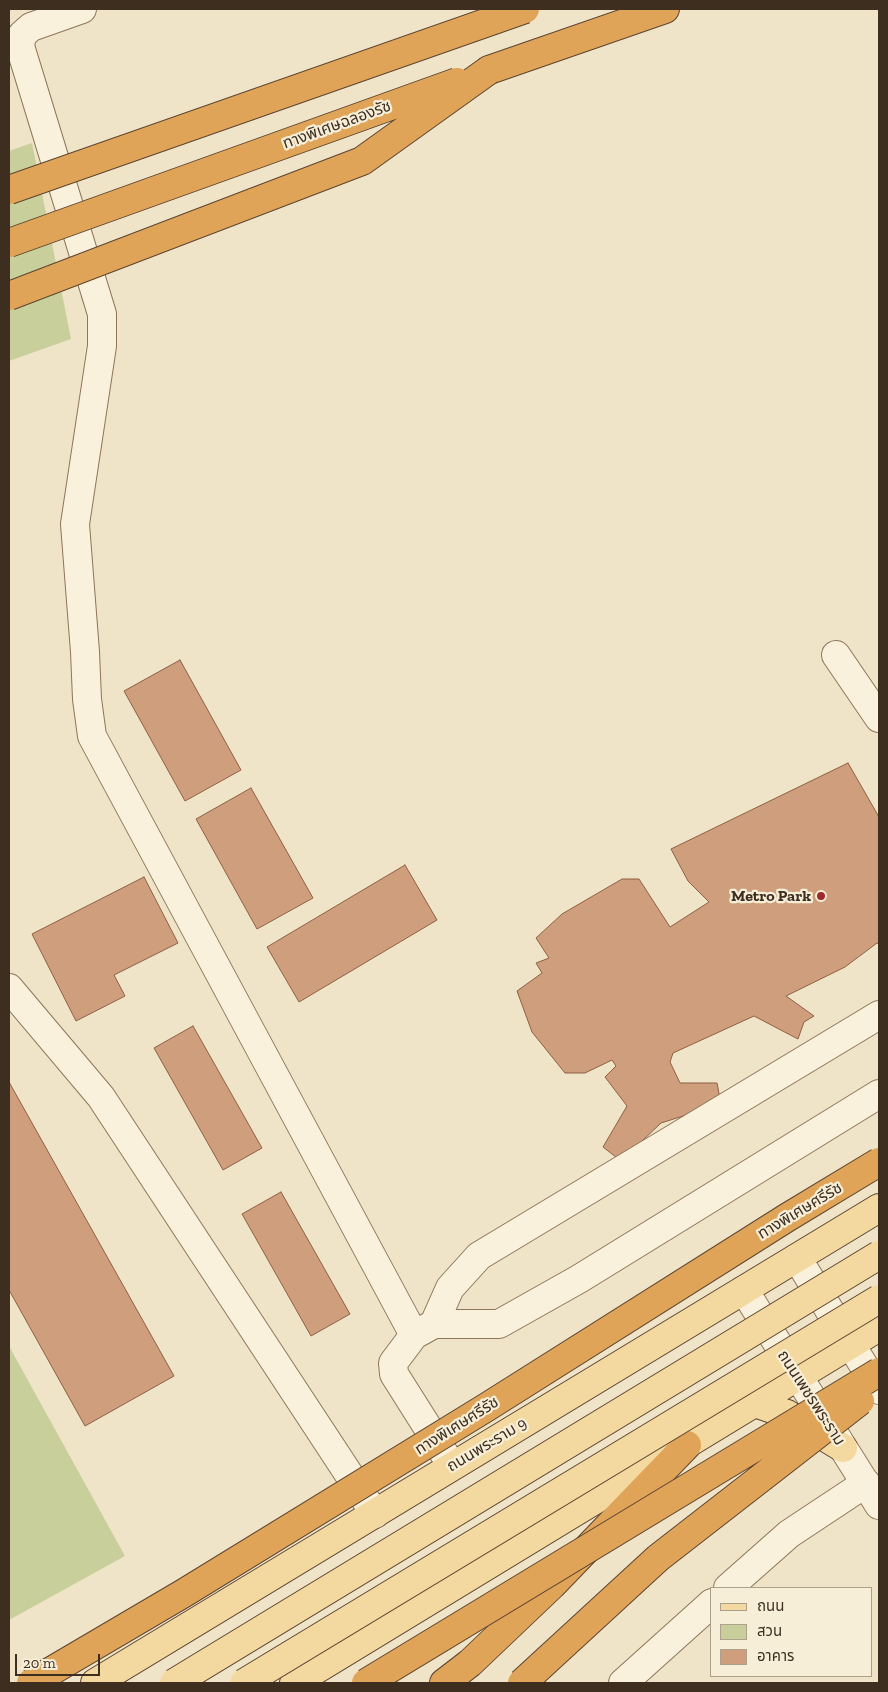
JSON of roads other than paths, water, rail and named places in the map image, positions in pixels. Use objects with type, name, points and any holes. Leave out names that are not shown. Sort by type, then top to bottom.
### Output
[{"type":"highway","points":[[9,190],[525,9]]},
{"type":"highway","name":"ทางพิเศษฉลองรัช","points":[[9,243],[489,70],[665,9]]},
{"type":"highway","points":[[9,296],[362,161],[489,70]]},
{"type":"highway","name":"ทางพิเศษศรีรัช","points":[[31,1683],[184,1594],[879,1162]]},
{"type":"highway","points":[[366,1683],[879,1372]]},
{"type":"highway","points":[[522,1683],[658,1558],[879,1388]]},
{"type":"highway","points":[[444,1683],[470,1663],[552,1585],[686,1445]]},
{"type":"main road","name":"ถนนพระราม 9","points":[[95,1683],[879,1208]]},
{"type":"main road","points":[[174,1683],[879,1255]]},
{"type":"main road","points":[[244,1683],[879,1299]]},
{"type":"main road","points":[[294,1683],[879,1327]]},
{"type":"main road","points":[[755,1403],[787,1414],[843,1448]]},
{"type":"street","points":[[82,9],[31,27],[22,35],[20,46],[102,314],[102,346],[75,524],[87,699],[92,736],[424,1329]]},
{"type":"street","points":[[836,655],[879,718]]},
{"type":"street","points":[[9,988],[101,1097],[375,1514]]},
{"type":"street","points":[[452,1466],[394,1374],[393,1363],[424,1329],[450,1288],[479,1256],[879,1016]]},
{"type":"street","points":[[424,1329],[499,1324],[579,1279],[879,1094]]},
{"type":"street","points":[[797,1258],[879,1388]]},
{"type":"street","name":"ถนนเพชรพระราม","points":[[744,1290],[872,1494]]},
{"type":"street","points":[[729,1587],[790,1534],[872,1494]]},
{"type":"street","points":[[623,1683],[710,1605]]},
{"type":"place","name":"Metro Park","points":[[821,896]]}]
